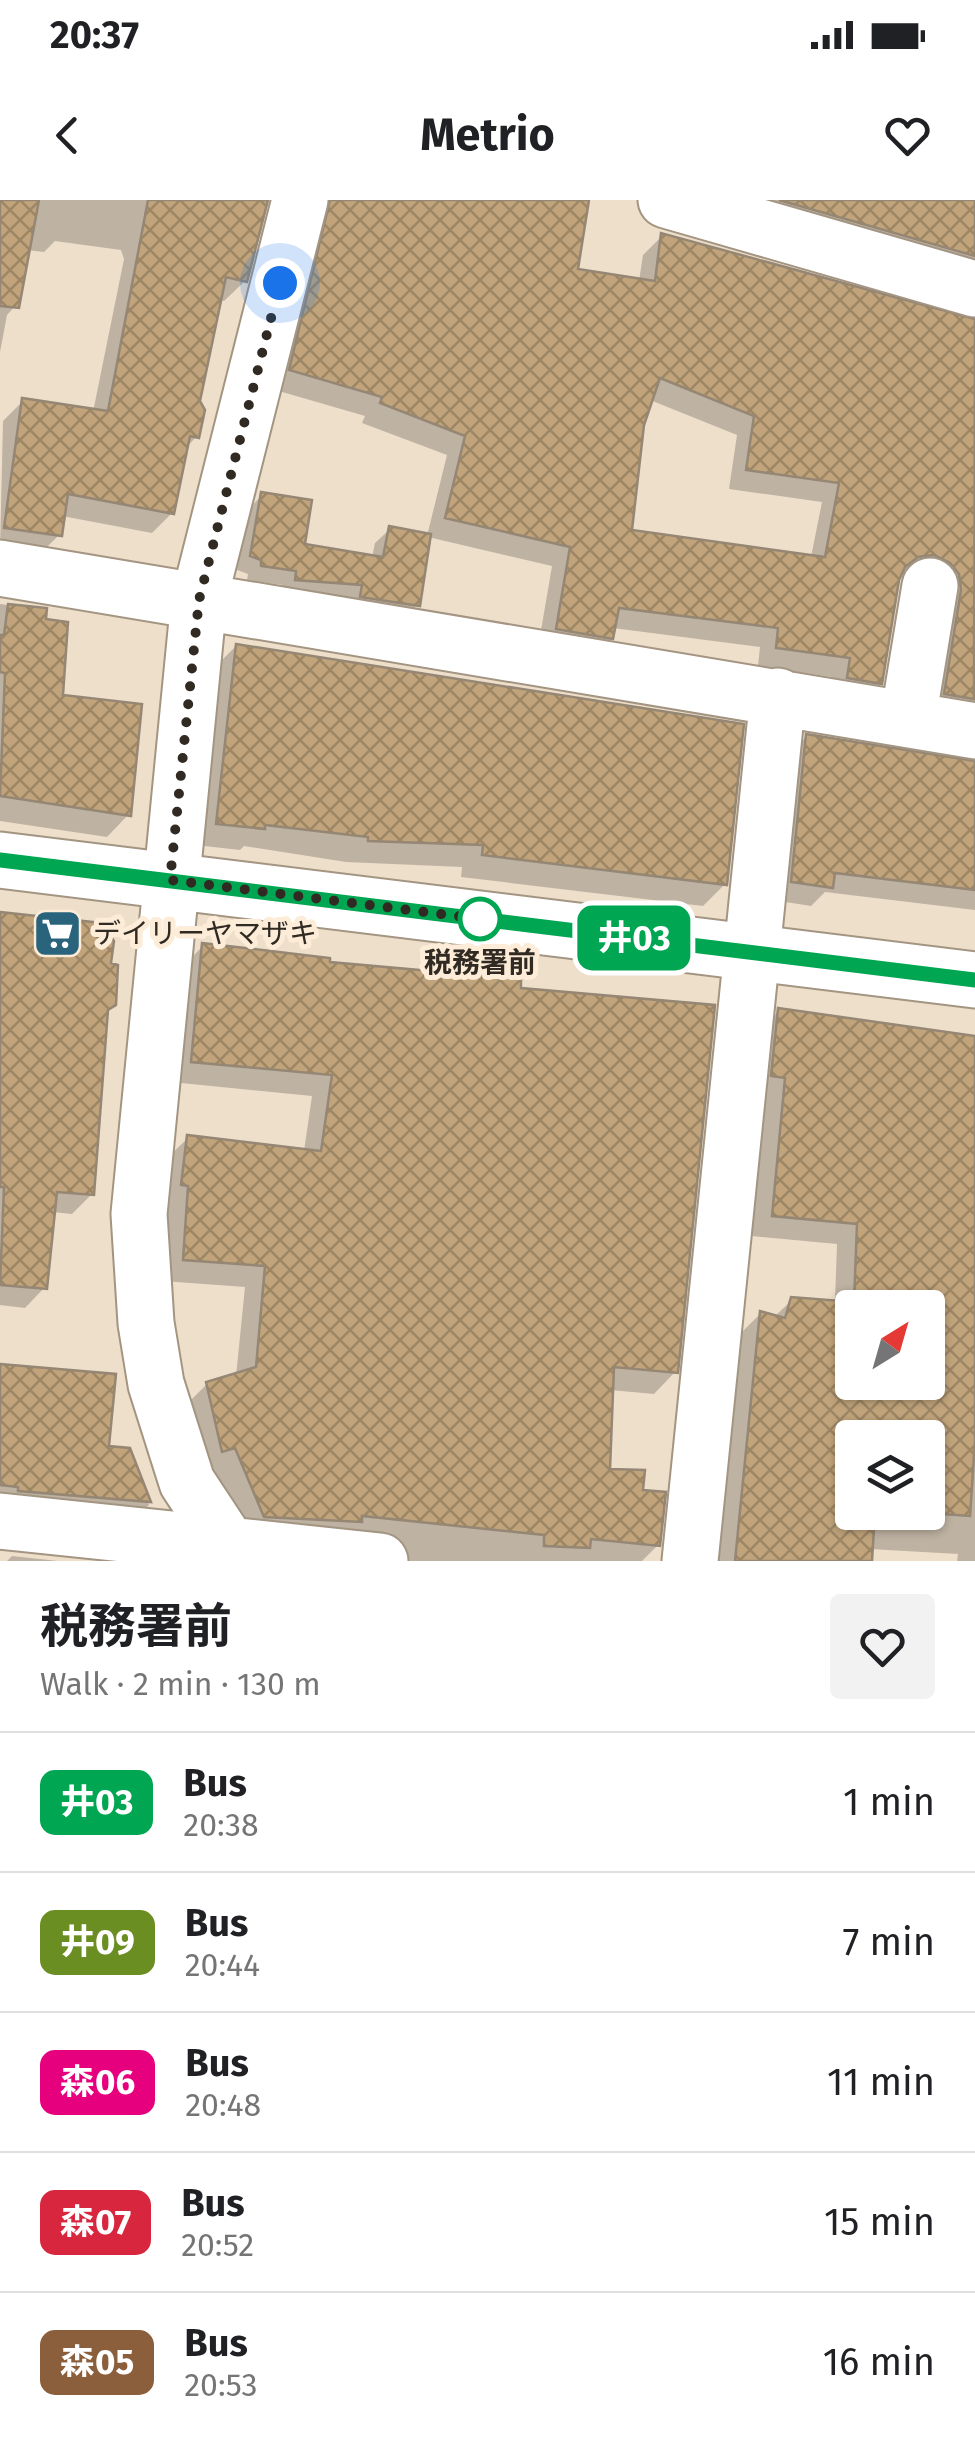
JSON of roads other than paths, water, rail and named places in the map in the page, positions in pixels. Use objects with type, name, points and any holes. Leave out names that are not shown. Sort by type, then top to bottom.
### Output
[{"type":"street","points":[[232,1553],[187,1482],[156,1384],[140,1262],[139,1214],[199,600],[300,200]]},
{"type":"street","points":[[666,200],[975,289]]},
{"type":"street","points":[[0,568],[975,731]]},
{"type":"street","points":[[908,720],[930,586]]},
{"type":"street","points":[[690,1561],[778,696]]},
{"type":"street","points":[[0,860],[975,980]]},
{"type":"street","points":[[0,1521],[232,1553],[380,1561]]},
{"type":"place","name":"税務署前","points":[[480,919]]},
{"type":"place","name":"デイリーヤマザキ","points":[[58,933]]}]
